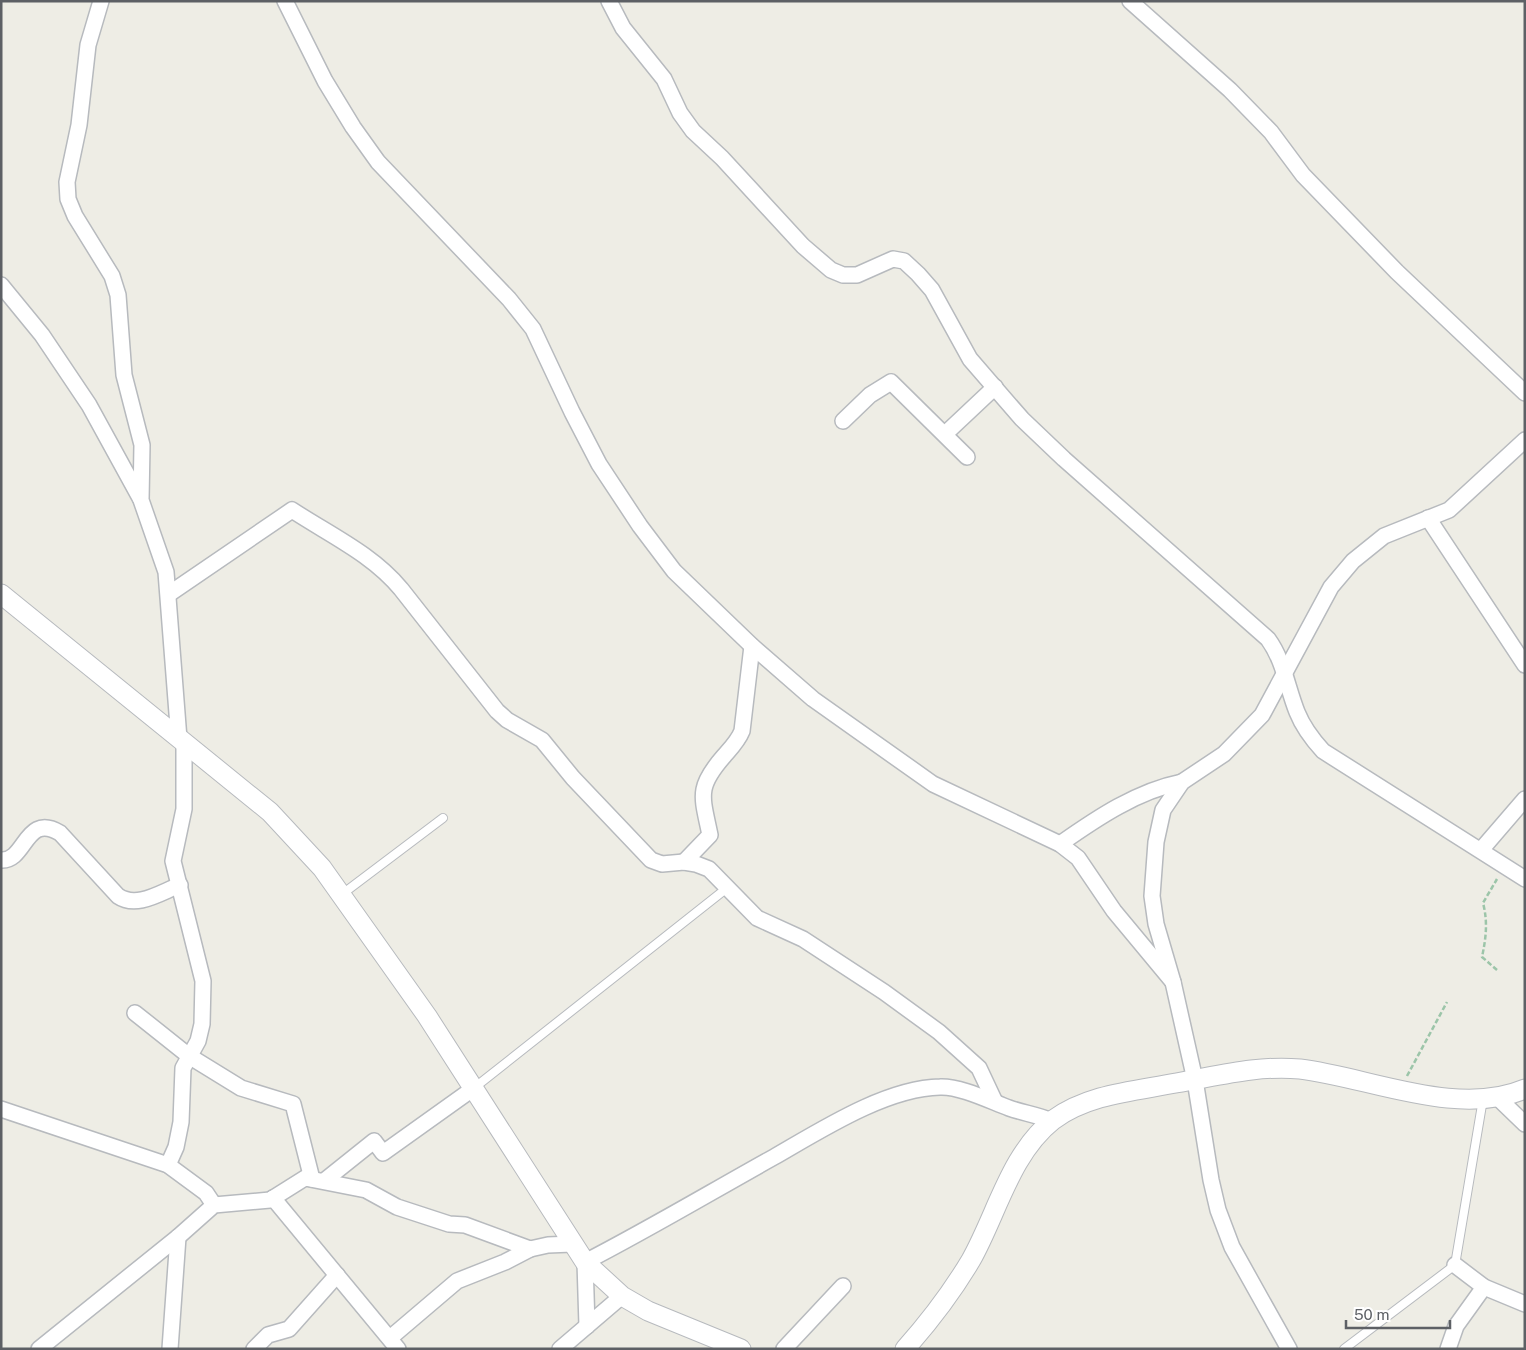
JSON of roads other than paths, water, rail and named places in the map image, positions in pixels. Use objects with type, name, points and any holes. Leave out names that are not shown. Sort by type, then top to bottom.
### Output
[{"type":"street","points":[[101,1],[88,45],[79,125],[67,182],[68,199],[75,216],[112,276],[118,295],[124,375],[142,445],[141,500]]},
{"type":"street","points":[[285,1],[325,80],[353,127],[378,162],[509,299],[532,329],[572,412],[600,464],[640,526],[674,571],[752,646],[813,699],[933,784],[1060,844],[1078,858],[1114,911],[1173,982]]},
{"type":"street","points":[[609,1],[623,28],[664,79],[680,113],[693,131],[722,158],[802,246],[831,270],[843,275],[857,275],[893,259],[904,261],[932,290],[970,359],[995,388],[1064,459],[1268,639],[1277,651],[1286,673],[1297,711],[1308,734],[1323,750],[1525,879]]},
{"type":"street","points":[[1130,1],[1230,90],[1271,132],[1303,175],[1397,272],[1525,393]]},
{"type":"street","points":[[1,285],[42,336],[89,405],[141,500],[166,572],[182,741],[184,809],[173,861],[203,981],[202,1024],[198,1041],[184,1068],[181,1122],[176,1147],[168,1165]]},
{"type":"street","points":[[844,421],[870,395],[890,382],[968,457]]},
{"type":"street","points":[[945,434],[995,388]]},
{"type":"street","points":[[1289,1349],[1232,1247],[1220,1214],[1211,1180],[1195,1080],[1173,982],[1156,924],[1152,896],[1152,869],[1163,810],[1182,782],[1224,754],[1262,715],[1331,586],[1353,561],[1384,536],[1449,510],[1525,440]]},
{"type":"street","points":[[169,594],[292,510],[368,557],[386,571],[497,711],[507,720],[542,740],[573,778],[651,860],[662,864],[684,862],[709,869],[758,918],[804,939],[839,960],[939,1032],[979,1068],[994,1100]]},
{"type":"street","points":[[1428,518],[1525,665]]},
{"type":"street","points":[[1,594],[276,818],[322,868],[474,1088],[585,1262],[622,1296],[648,1311],[740,1349]]},
{"type":"street","points":[[684,862],[710,835],[702,794],[704,782],[710,772],[739,738],[742,731],[752,646]]},
{"type":"street","points":[[1060,844],[1103,814],[1160,786],[1182,782]]},
{"type":"street","points":[[1480,850],[1525,799]]},
{"type":"street","points":[[1,860],[11,857],[34,832],[42,827],[50,827],[60,833],[118,896],[125,901],[135,902],[180,885]]},
{"type":"street","points":[[136,1013],[189,1056],[241,1088],[293,1104],[318,1180]]},
{"type":"street","points":[[905,1349],[951,1292],[972,1259],[1027,1148],[1052,1121],[1075,1106],[1103,1097],[1195,1080],[1236,1070],[1301,1070],[1399,1090],[1461,1099],[1490,1097],[1525,1089]]},
{"type":"street","points":[[585,1262],[824,1129],[912,1089],[943,1086],[994,1100],[1009,1108],[1032,1113],[1052,1121]]},
{"type":"street","points":[[318,1180],[374,1141],[383,1154],[474,1088]]},
{"type":"street","points":[[1490,1097],[1525,1124]]},
{"type":"street","points":[[1,1109],[168,1165],[206,1192],[214,1206]]},
{"type":"street","points":[[39,1349],[214,1206],[274,1198],[306,1178],[366,1190],[398,1207],[449,1224],[465,1224],[530,1249]]},
{"type":"street","points":[[274,1198],[394,1343],[456,1281],[505,1262],[530,1249],[548,1245],[572,1244]]},
{"type":"street","points":[[170,1349],[178,1237]]},
{"type":"street","points":[[585,1262],[587,1326]]},
{"type":"street","points":[[1455,1265],[1484,1287],[1525,1304]]},
{"type":"street","points":[[254,1349],[268,1335],[289,1329],[338,1276]]},
{"type":"street","points":[[784,1349],[843,1286]]},
{"type":"street","points":[[1448,1349],[1456,1326],[1484,1287]]},
{"type":"street","points":[[560,1349],[622,1296]]},
{"type":"lane","points":[[341,895],[443,818]]},
{"type":"lane","points":[[474,1088],[727,888]]},
{"type":"lane","points":[[1344,1349],[1455,1265],[1490,1097]]}]
